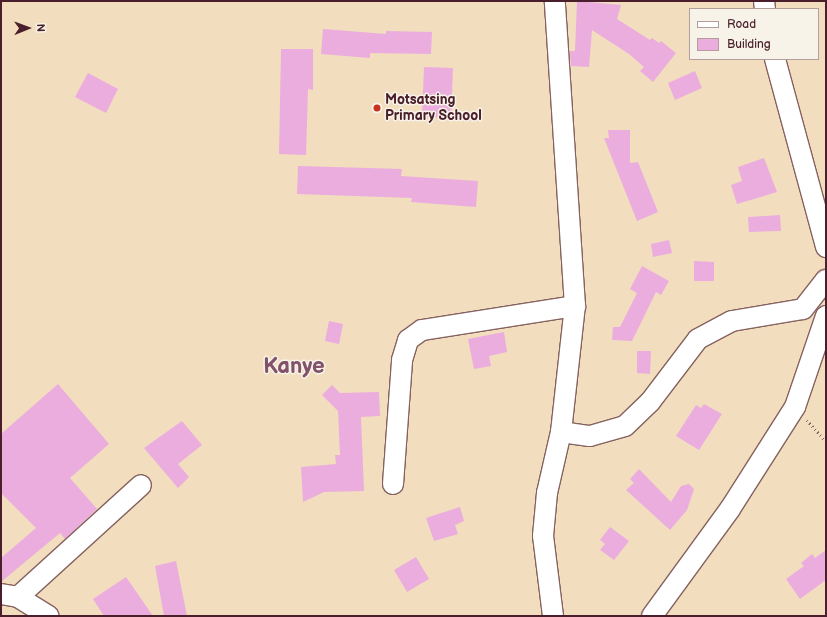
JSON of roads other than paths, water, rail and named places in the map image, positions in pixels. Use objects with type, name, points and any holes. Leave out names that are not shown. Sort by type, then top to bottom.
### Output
[{"type":"street","points":[[553,616],[543,536],[547,493],[561,432],[575,306],[555,1]]},
{"type":"street","points":[[775,60],[826,247]]},
{"type":"street","points":[[561,432],[590,436],[625,426],[650,402],[698,339],[732,321],[803,309],[826,280]]},
{"type":"street","points":[[393,484],[402,360],[408,340],[422,330],[575,306]]},
{"type":"street","points":[[652,616],[730,509],[795,406],[826,316]]},
{"type":"street","points":[[49,616],[9,596],[141,485]]},
{"type":"place","name":"Motsatsing Primary School","points":[[377,108]]},
{"type":"district","name":"Kanye","points":[[294,367]]}]
